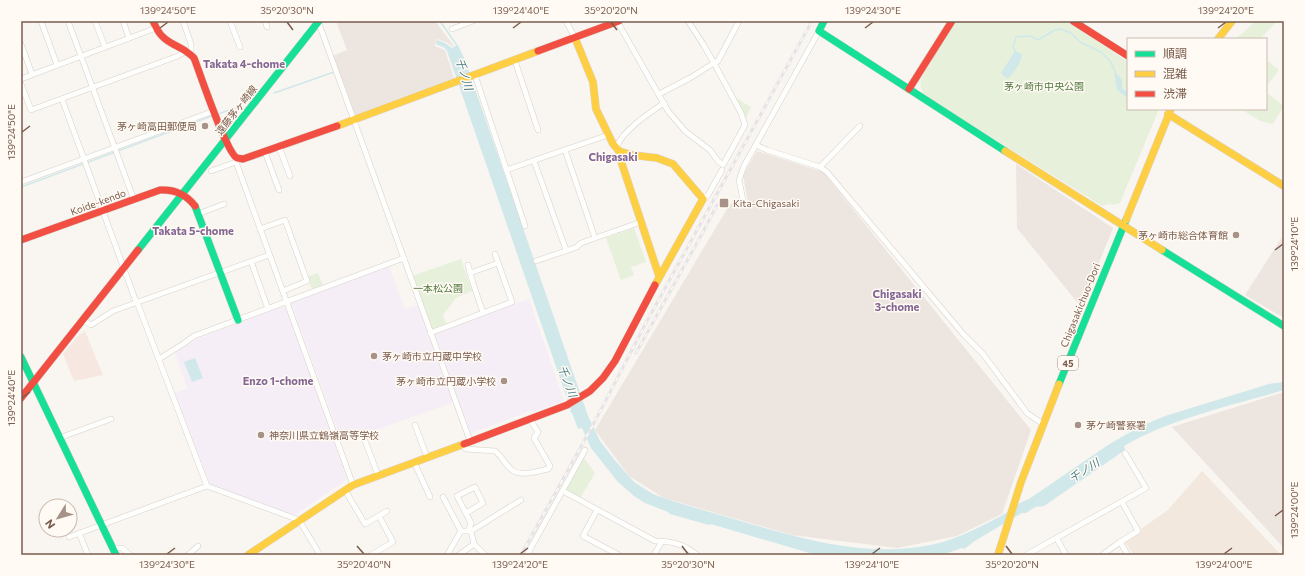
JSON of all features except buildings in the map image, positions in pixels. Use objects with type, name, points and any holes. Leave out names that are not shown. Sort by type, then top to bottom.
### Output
[{"type":"street","points":[[41,21],[57,65]]},
{"type":"street","points":[[68,21],[134,200]]},
{"type":"street","points":[[95,21],[105,47]]},
{"type":"street","points":[[123,21],[129,38]]},
{"type":"street","points":[[153,21],[164,39],[189,52],[197,64],[225,140],[236,160],[353,485]]},
{"type":"street","points":[[21,84],[31,110],[189,52],[192,44],[183,21]]},
{"type":"street","points":[[230,21],[240,47]]},
{"type":"street","points":[[265,21],[267,27]]},
{"type":"street","points":[[318,21],[470,441]]},
{"type":"street","name":"遠藤茅ヶ崎線","points":[[21,398],[318,21]]},
{"type":"street","points":[[452,29],[473,21]]},
{"type":"street","points":[[566,21],[575,38],[593,82],[596,109],[608,135],[618,149],[632,155],[657,158],[673,164],[703,199]]},
{"type":"street","points":[[211,171],[236,160],[265,152],[515,61],[618,21],[668,111],[685,131],[710,150],[723,165],[745,125],[741,113],[714,63],[688,21]]},
{"type":"street","points":[[659,94],[718,61],[739,21]]},
{"type":"street","points":[[743,200],[739,180],[740,175],[824,21]]},
{"type":"street","points":[[909,89],[952,21]]},
{"type":"street","points":[[1073,21],[1127,55]]},
{"type":"street","points":[[1219,38],[1232,21]]},
{"type":"street","points":[[21,78],[156,28]]},
{"type":"street","points":[[819,31],[1123,226],[1284,326]]},
{"type":"street","points":[[21,45],[32,74]]},
{"type":"street","points":[[515,61],[538,130]]},
{"type":"street","points":[[474,76],[525,226]]},
{"type":"street","points":[[62,98],[123,268],[207,486]]},
{"type":"street","points":[[659,276],[620,158],[618,144],[629,130],[664,103]]},
{"type":"street","points":[[1169,112],[1284,186]]},
{"type":"street","name":"Chigasakichuo-Dori","points":[[998,555],[1021,482],[1043,424],[1169,112]]},
{"type":"street","points":[[21,182],[115,150],[215,113]]},
{"type":"street","points":[[820,167],[860,126]]},
{"type":"street","points":[[506,170],[608,135]]},
{"type":"street","points":[[756,145],[820,167],[827,172],[964,335],[983,354],[1027,413],[1043,424]]},
{"type":"street","points":[[279,147],[290,176]]},
{"type":"street","points":[[565,150],[595,238]]},
{"type":"street","points":[[265,152],[279,190]]},
{"type":"street","points":[[534,161],[566,250]]},
{"type":"street","points":[[248,555],[353,485],[567,405],[583,397],[597,385],[609,369],[659,276],[703,199],[708,195],[722,170]]},
{"type":"street","name":"Koide-kendo","points":[[21,240],[160,190],[166,189],[182,193]]},
{"type":"street","points":[[182,193],[192,202],[198,214],[238,320]]},
{"type":"street","points":[[198,214],[224,204]]},
{"type":"street","points":[[260,229],[284,220],[307,281],[283,291]]},
{"type":"street","points":[[536,261],[641,222]]},
{"type":"street","points":[[430,332],[512,302],[495,254]]},
{"type":"street","points":[[82,320],[91,325],[113,311],[270,255]]},
{"type":"street","points":[[159,359],[194,336],[404,258]]},
{"type":"street","points":[[470,273],[498,263]]},
{"type":"street","points":[[252,264],[268,309]]},
{"type":"street","points":[[468,264],[483,313]]},
{"type":"street","points":[[21,357],[23,367],[33,384],[116,555]]},
{"type":"street","points":[[59,438],[111,419]]},
{"type":"street","points":[[462,444],[466,449],[495,451],[512,470],[522,474],[548,469],[550,466],[534,438],[538,432],[530,419]]},
{"type":"street","points":[[415,425],[427,457]]},
{"type":"street","points":[[365,441],[378,475]]},
{"type":"street","points":[[527,555],[585,450]]},
{"type":"street","points":[[1026,555],[1146,488],[1125,453]]},
{"type":"street","points":[[414,462],[430,497]]},
{"type":"street","points":[[88,555],[79,533],[207,486],[299,520],[320,555]]},
{"type":"street","points":[[466,513],[483,503],[474,487],[458,496],[466,513],[471,523],[470,530],[474,544],[485,555]]},
{"type":"street","points":[[345,490],[365,524],[387,511]]},
{"type":"street","points":[[562,491],[655,541],[685,546],[696,555]]},
{"type":"street","points":[[443,497],[461,531]]},
{"type":"street","points":[[461,531],[470,530],[521,500]]},
{"type":"street","points":[[1102,555],[1138,531],[1122,502]]},
{"type":"street","points":[[597,510],[583,536],[619,555]]},
{"type":"street","points":[[371,555],[393,542],[379,516]]},
{"type":"street","points":[[447,555],[461,531]]},
{"type":"street","points":[[1057,538],[1066,555]]},
{"type":"street","points":[[654,555],[662,541]]},
{"type":"street","points":[[1120,542],[1128,555]]},
{"type":"street","points":[[459,555],[474,544]]},
{"type":"street","points":[[188,555],[198,546]]},
{"type":"street","points":[[112,548],[122,548],[130,555]]},
{"type":"shaded area","points":[[336,21],[435,21],[454,46],[453,47],[448,43],[437,39],[435,46],[445,50],[454,78],[355,115],[333,56],[347,50]]},
{"type":"shaded area","points":[[757,151],[823,172],[1031,430],[1002,514],[957,536],[897,548],[792,535],[664,498],[629,476],[595,430],[730,204],[748,202],[743,175]]},
{"type":"shaded area","points":[[1016,164],[1113,228],[1081,307],[1017,228]]},
{"type":"shaded area","points":[[1284,234],[1284,318],[1245,295]]},
{"type":"shaded area","name":"茅ヶ崎市立円蔵中学校","points":[[389,267],[405,309],[418,305],[454,402],[342,442],[290,301]]},
{"type":"shaded area","name":"茅ヶ崎市立円蔵小学校","points":[[529,299],[564,401],[536,411],[529,411],[470,434],[443,361],[445,360],[434,333]]},
{"type":"shaded area","name":"神奈川県立鶴嶺高等学校","points":[[281,307],[286,308],[347,477],[346,480],[295,515],[217,489],[211,485],[206,479],[174,393],[187,389],[175,352],[197,339]]},
{"type":"shaded area","points":[[85,331],[103,375],[74,381],[63,354],[79,335]]},
{"type":"shaded area","points":[[1284,392],[1284,548],[1172,427]]},
{"type":"shaded area","points":[[1202,471],[1281,555],[1134,555],[1124,541],[1168,510]]},
{"type":"green space","name":"茅ヶ崎市中央公園","points":[[958,21],[1065,21],[1080,29],[1127,61],[1127,110],[1159,110],[1120,203],[1102,206],[925,96],[921,86],[922,77],[933,60],[931,59],[948,33]]},
{"type":"green space","points":[[1256,21],[1272,21],[1275,23],[1261,38],[1237,38]]},
{"type":"green space","points":[[1267,61],[1279,70],[1267,86]]},
{"type":"green space","points":[[1267,93],[1284,106],[1273,124],[1260,121],[1243,110],[1267,110]]},
{"type":"green space","points":[[736,98],[751,107],[746,118]]},
{"type":"green space","points":[[634,228],[646,262],[631,267],[634,275],[621,280],[606,238]]},
{"type":"green space","name":"一本松公園","points":[[461,259],[472,291],[456,298],[443,315],[446,324],[431,329],[412,276]]},
{"type":"green space","points":[[318,273],[323,285],[312,289],[307,277]]},
{"type":"green space","points":[[584,458],[595,473],[579,500],[564,492]]},
{"type":"water","points":[[437,40],[452,48],[458,45],[465,60],[588,416],[600,441],[613,458],[634,482],[653,494],[785,534],[811,540],[864,548],[890,549],[917,547],[950,540],[1001,516],[1029,499],[1108,445],[1139,427],[1165,416],[1269,384],[1284,382],[1284,390],[1182,420],[1142,436],[1124,446],[1125,450],[1044,506],[1035,507],[1026,513],[1022,513],[973,542],[964,549],[962,548],[942,555],[816,555],[711,524],[709,525],[670,514],[645,503],[634,496],[618,482],[591,448],[582,428],[578,429],[571,413],[447,51],[445,48],[436,44]]},
{"type":"water","points":[[1015,51],[1020,53],[1022,56],[1020,62],[1007,79],[1001,73]]},
{"type":"water","points":[[1114,73],[1117,74],[1122,80],[1122,88],[1125,91],[1127,90],[1127,97],[1117,90]]},
{"type":"water","points":[[195,358],[203,378],[192,382],[184,362]]},
{"type":"waterway","name":"千ノ川","points":[[440,21],[457,47]]},
{"type":"waterway","points":[[1015,51],[1013,47],[1016,37],[1030,36],[1038,40],[1055,30],[1060,29],[1071,33],[1080,42],[1101,52],[1110,61],[1116,73]]},
{"type":"waterway","points":[[274,93],[334,72]]},
{"type":"waterway","points":[[218,114],[241,106]]},
{"type":"waterway","points":[[21,187],[212,116]]},
{"type":"railway","points":[[521,555],[594,423],[647,321],[812,21]]},
{"type":"railway","points":[[636,353],[717,205]]},
{"type":"traffic: fast","points":[[138,250],[319,21]]},
{"type":"traffic: fast","points":[[824,21],[819,31],[1005,151]]},
{"type":"traffic: fast","points":[[195,206],[238,320]]},
{"type":"traffic: fast","points":[[1059,384],[1126,220]]},
{"type":"traffic: fast","points":[[1162,250],[1284,326]]},
{"type":"traffic: fast","points":[[21,357],[116,555]]},
{"type":"traffic: slow","points":[[1219,38],[1232,21]]},
{"type":"traffic: slow","points":[[575,38],[593,82],[596,109],[613,144],[619,151],[632,155],[657,158],[673,164],[703,199],[655,285]]},
{"type":"traffic: slow","points":[[337,126],[538,51]]},
{"type":"traffic: slow","points":[[1126,220],[1171,110]]},
{"type":"traffic: slow","points":[[1168,114],[1284,186]]},
{"type":"traffic: slow","points":[[619,151],[659,276]]},
{"type":"traffic: slow","points":[[1005,151],[1162,250]]},
{"type":"traffic: slow","points":[[998,555],[1021,482],[1059,384]]},
{"type":"traffic: slow","points":[[248,555],[353,485],[464,444]]},
{"type":"traffic: jam","points":[[153,21],[158,32],[163,37],[170,43],[186,51],[194,58],[226,142],[232,153],[237,158],[243,159],[337,126]]},
{"type":"traffic: jam","points":[[538,51],[619,21]]},
{"type":"traffic: jam","points":[[909,89],[952,21]]},
{"type":"traffic: jam","points":[[1073,21],[1127,55]]},
{"type":"traffic: jam","points":[[21,240],[160,190],[171,190],[180,193],[188,198],[195,206]]},
{"type":"traffic: jam","points":[[21,398],[138,250]]},
{"type":"traffic: jam","points":[[464,444],[567,405],[590,391],[603,378],[615,361],[655,285]]},
{"type":"place","name":"茅ヶ崎高田郵便局","points":[[205,126]]},
{"type":"place","name":"Kita-Chigasaki","points":[[724,203]]},
{"type":"place","name":"茅ヶ崎市総合体育館","points":[[1236,235]]},
{"type":"place","name":"茅ヶ崎市立円蔵中学校","points":[[374,356]]},
{"type":"place","name":"茅ヶ崎市立円蔵小学校","points":[[504,381]]},
{"type":"place","name":"茅ケ崎警察署","points":[[1078,425]]},
{"type":"place","name":"神奈川県立鶴嶺高等学校","points":[[261,435]]},
{"type":"district","name":"Takata 4-chome","points":[[244,63]]},
{"type":"district","name":"Chigasaki","points":[[613,156]]},
{"type":"district","name":"Takata 5-chome","points":[[193,230]]},
{"type":"district","name":"Chigasaki 3-chome","points":[[897,299]]},
{"type":"district","name":"Enzo 1-chome","points":[[278,380]]}]
